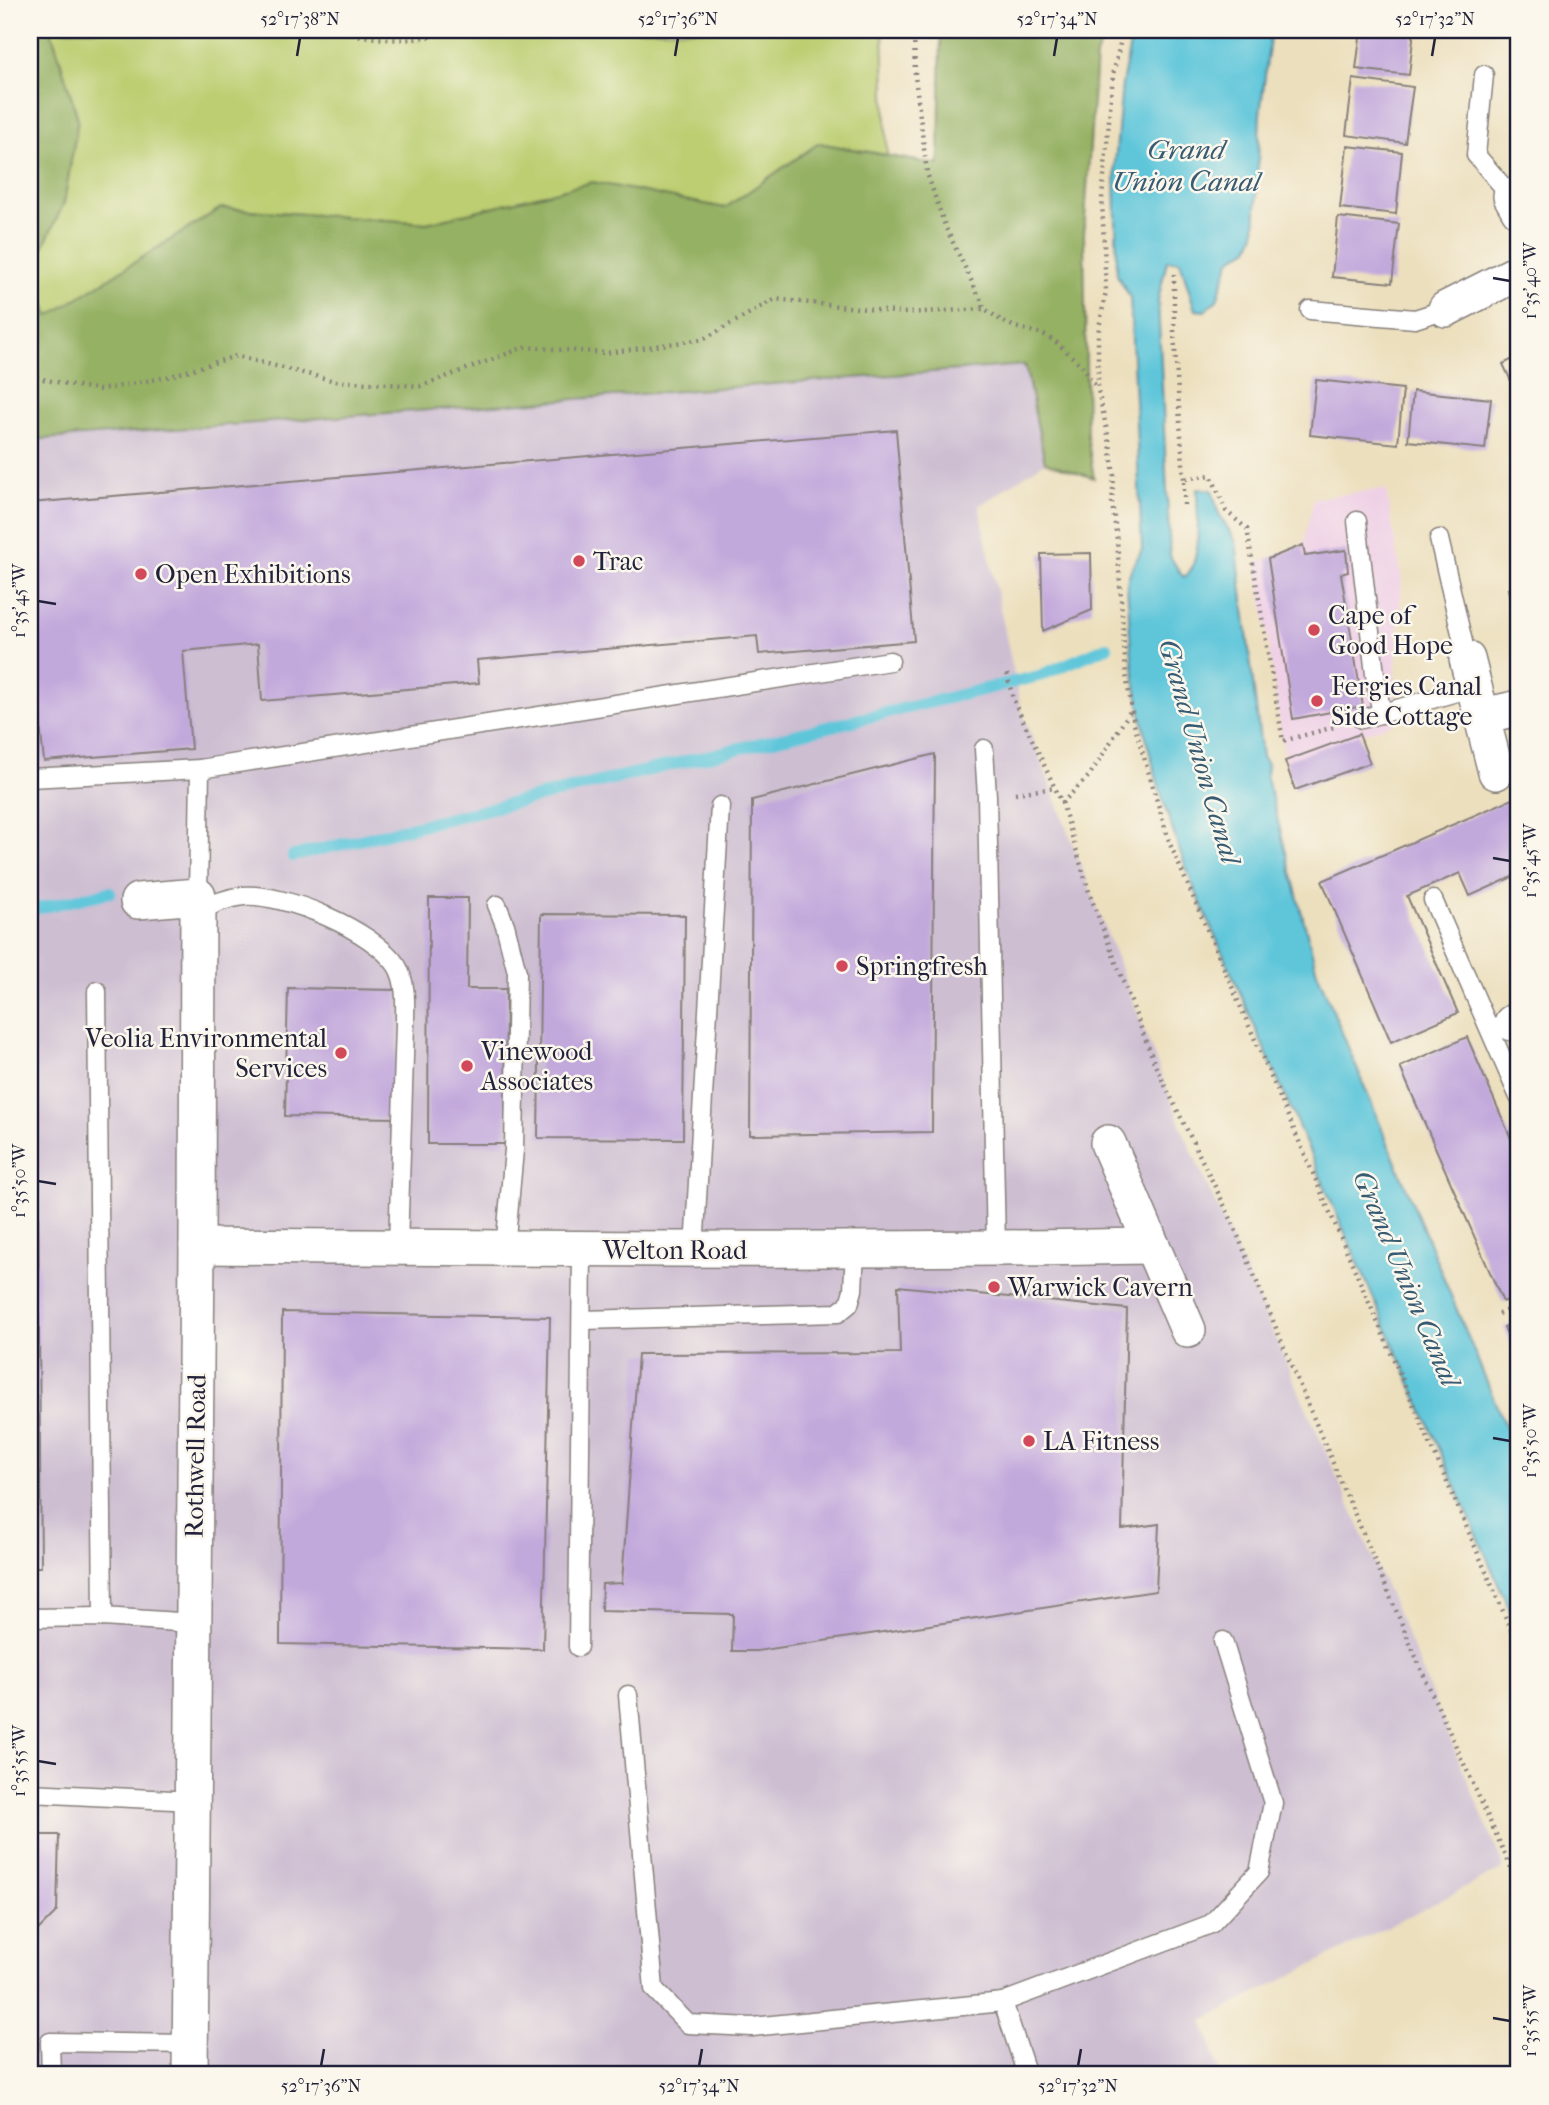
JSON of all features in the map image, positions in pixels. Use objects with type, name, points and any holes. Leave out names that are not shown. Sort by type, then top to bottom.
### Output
[{"type":"street","points":[[1446,309],[1519,271]]},
{"type":"street","points":[[1474,688],[1519,708]]},
{"type":"street","points":[[1474,688],[1496,772]]},
{"type":"street","points":[[138,901],[198,904]]},
{"type":"street","name":"Rothwell Road","points":[[190,2060],[198,904]]},
{"type":"street","points":[[1108,1143],[1188,1329]]},
{"type":"street","name":"Welton Road","points":[[197,1246],[855,1250],[1152,1246]]},
{"type":"lane","points":[[1484,75],[1476,155],[1515,203]]},
{"type":"lane","points":[[1311,310],[1415,319],[1446,309]]},
{"type":"lane","points":[[1357,521],[1382,714]]},
{"type":"lane","points":[[1362,719],[1474,688],[1439,539]]},
{"type":"lane","points":[[30,778],[200,769],[890,661]]},
{"type":"lane","points":[[984,749],[996,1249]]},
{"type":"lane","points":[[200,769],[198,904],[245,896],[272,897],[303,906],[332,919],[386,953],[398,968],[405,991],[398,1247]]},
{"type":"lane","points":[[694,1250],[720,806]]},
{"type":"lane","points":[[1433,900],[1508,1025],[1519,1097]]},
{"type":"lane","points":[[497,905],[511,944],[517,972],[514,1150],[505,1249]]},
{"type":"lane","points":[[96,991],[103,1617]]},
{"type":"lane","points":[[578,1647],[582,1250]]},
{"type":"lane","points":[[583,1320],[838,1312],[849,1304],[853,1290],[855,1250]]},
{"type":"lane","points":[[30,1618],[103,1617],[193,1623]]},
{"type":"lane","points":[[628,1695],[654,1989],[688,2024],[752,2027],[1003,2001],[1211,1924],[1259,1872],[1273,1803],[1223,1641]]},
{"type":"lane","points":[[30,1793],[193,1801]]},
{"type":"lane","points":[[1003,2001],[1027,2075]]},
{"type":"lane","points":[[51,2075],[50,2042],[190,2060]]},
{"type":"path","points":[[324,30],[386,39],[436,36],[450,30]]},
{"type":"path","points":[[914,30],[915,76],[927,173],[945,226],[985,309],[1002,321],[1043,334],[1055,342],[1082,366],[1098,390]]},
{"type":"path","points":[[1123,30],[1113,75],[1102,199],[1106,291],[1098,333],[1098,390],[1114,476],[1112,503],[1117,539],[1123,644],[1134,724],[1170,844],[1519,1648]]},
{"type":"path","points":[[1174,274],[1174,334],[1184,505]]},
{"type":"path","points":[[30,374],[46,380],[100,390],[167,377],[236,356],[335,382],[421,386],[525,347],[606,353],[704,339],[775,299],[903,313],[985,309]]},
{"type":"path","points":[[1184,479],[1211,475],[1226,511],[1247,529],[1283,741],[1362,719]]},
{"type":"path","points":[[1007,674],[1013,699],[1062,803],[1090,895],[1156,1068],[1231,1219],[1424,1676],[1519,1885]]},
{"type":"path","points":[[1062,803],[1089,776],[1132,709]]},
{"type":"path","points":[[987,796],[1056,788]]},
{"type":"path","points":[[1498,1314],[1519,1305]]},
{"type":"shaded area","points":[[1025,365],[1045,462],[979,506],[1021,709],[1183,1131],[1405,1630],[1504,1868],[1203,2020],[1221,2075],[30,2075],[30,440]]},
{"type":"shaded area","points":[[1386,489],[1402,581],[1395,679],[1397,722],[1285,761],[1257,562],[1303,545],[1314,498]]},
{"type":"green space","points":[[30,30],[51,30],[78,119],[64,203],[33,268],[49,316],[221,208],[427,223],[593,182],[725,208],[819,143],[939,165],[941,30],[1105,30],[1096,56],[1084,234],[1087,435],[1094,478],[1045,462],[1025,365],[30,440]]},
{"type":"green space","points":[[51,30],[883,30],[887,155],[819,143],[725,208],[593,183],[427,223],[221,208],[49,317],[33,268],[64,203],[78,119]]},
{"type":"water","name":"Grand Union Canal","points":[[1133,30],[1271,30],[1260,114],[1255,234],[1249,248],[1230,260],[1217,300],[1205,311],[1195,310],[1180,261],[1167,261],[1158,300],[1170,556],[1184,577],[1194,562],[1196,550],[1197,489],[1212,490],[1218,512],[1236,542],[1262,757],[1267,764],[1266,775],[1317,972],[1519,1460],[1519,1631],[1192,883],[1169,819],[1150,752],[1131,649],[1127,592],[1128,578],[1142,549],[1130,297],[1117,275],[1115,164],[1122,84]]},
{"type":"building","points":[[1361,30],[1414,30],[1409,75],[1356,69]]},
{"type":"building","points":[[1353,79],[1413,87],[1405,143],[1346,135]]},
{"type":"building","points":[[1347,146],[1402,152],[1396,214],[1340,208]]},
{"type":"building","points":[[1338,217],[1399,224],[1392,283],[1332,277]]},
{"type":"building","points":[[1519,356],[1519,398],[1503,364]]},
{"type":"building","points":[[1316,380],[1403,389],[1398,444],[1310,435]]},
{"type":"building","points":[[1413,391],[1491,399],[1485,449],[1408,441]]},
{"type":"building","name":"Trac","points":[[896,430],[914,641],[759,654],[757,636],[477,660],[479,683],[262,701],[258,644],[183,651],[191,749],[44,761],[40,725],[30,726],[30,503]]},
{"type":"building","name":"Cape of Good Hope","points":[[1303,545],[1305,556],[1346,550],[1348,572],[1341,574],[1363,706],[1293,719],[1268,559]]},
{"type":"building","points":[[1091,553],[1092,610],[1043,631],[1041,554]]},
{"type":"building","points":[[1519,587],[1519,637],[1518,637],[1508,589]]},
{"type":"building","points":[[1359,734],[1370,763],[1295,790],[1285,761]]},
{"type":"building","name":"Springfresh","points":[[935,754],[932,1132],[750,1135],[752,800]]},
{"type":"building","points":[[1519,796],[1519,874],[1470,896],[1460,873],[1407,896],[1458,1013],[1391,1042],[1322,881]]},
{"type":"building","name":"Vinewood Associates","points":[[429,898],[468,898],[467,989],[506,989],[505,1144],[428,1144]]},
{"type":"building","points":[[541,914],[685,915],[683,1139],[538,1138]]},
{"type":"building","name":"Veolia Environmental Services","points":[[288,988],[397,990],[395,1118],[285,1116]]},
{"type":"building","points":[[1467,1037],[1519,1157],[1519,1295],[1503,1302],[1400,1067]]},
{"type":"building","points":[[30,1216],[38,1216],[41,1567],[30,1567]]},
{"type":"building","points":[[898,1286],[1127,1309],[1122,1529],[1159,1524],[1156,1591],[757,1651],[732,1651],[733,1614],[601,1611],[602,1584],[622,1583],[638,1354],[900,1353]]},
{"type":"building","points":[[282,1312],[550,1317],[543,1649],[280,1644]]},
{"type":"building","points":[[1519,1320],[1519,1363],[1504,1327]]},
{"type":"building","points":[[30,1835],[59,1835],[57,1911],[30,1938]]},
{"type":"waterway","points":[[293,856],[1039,676],[1107,647]]},
{"type":"waterway","points":[[30,910],[110,892]]},
{"type":"place","name":"Trac","points":[[579,561]]},
{"type":"place","name":"Open Exhibitions","points":[[141,574]]},
{"type":"place","name":"Cape of Good Hope","points":[[1314,630]]},
{"type":"place","name":"Fergies Canal Side Cottage","points":[[1317,701]]},
{"type":"place","name":"Springfresh","points":[[842,966]]},
{"type":"place","name":"Veolia Environmental Services","points":[[341,1053]]},
{"type":"place","name":"Vinewood Associates","points":[[467,1066]]},
{"type":"place","name":"Warwick Cavern","points":[[994,1287]]},
{"type":"place","name":"LA Fitness","points":[[1029,1441]]}]
